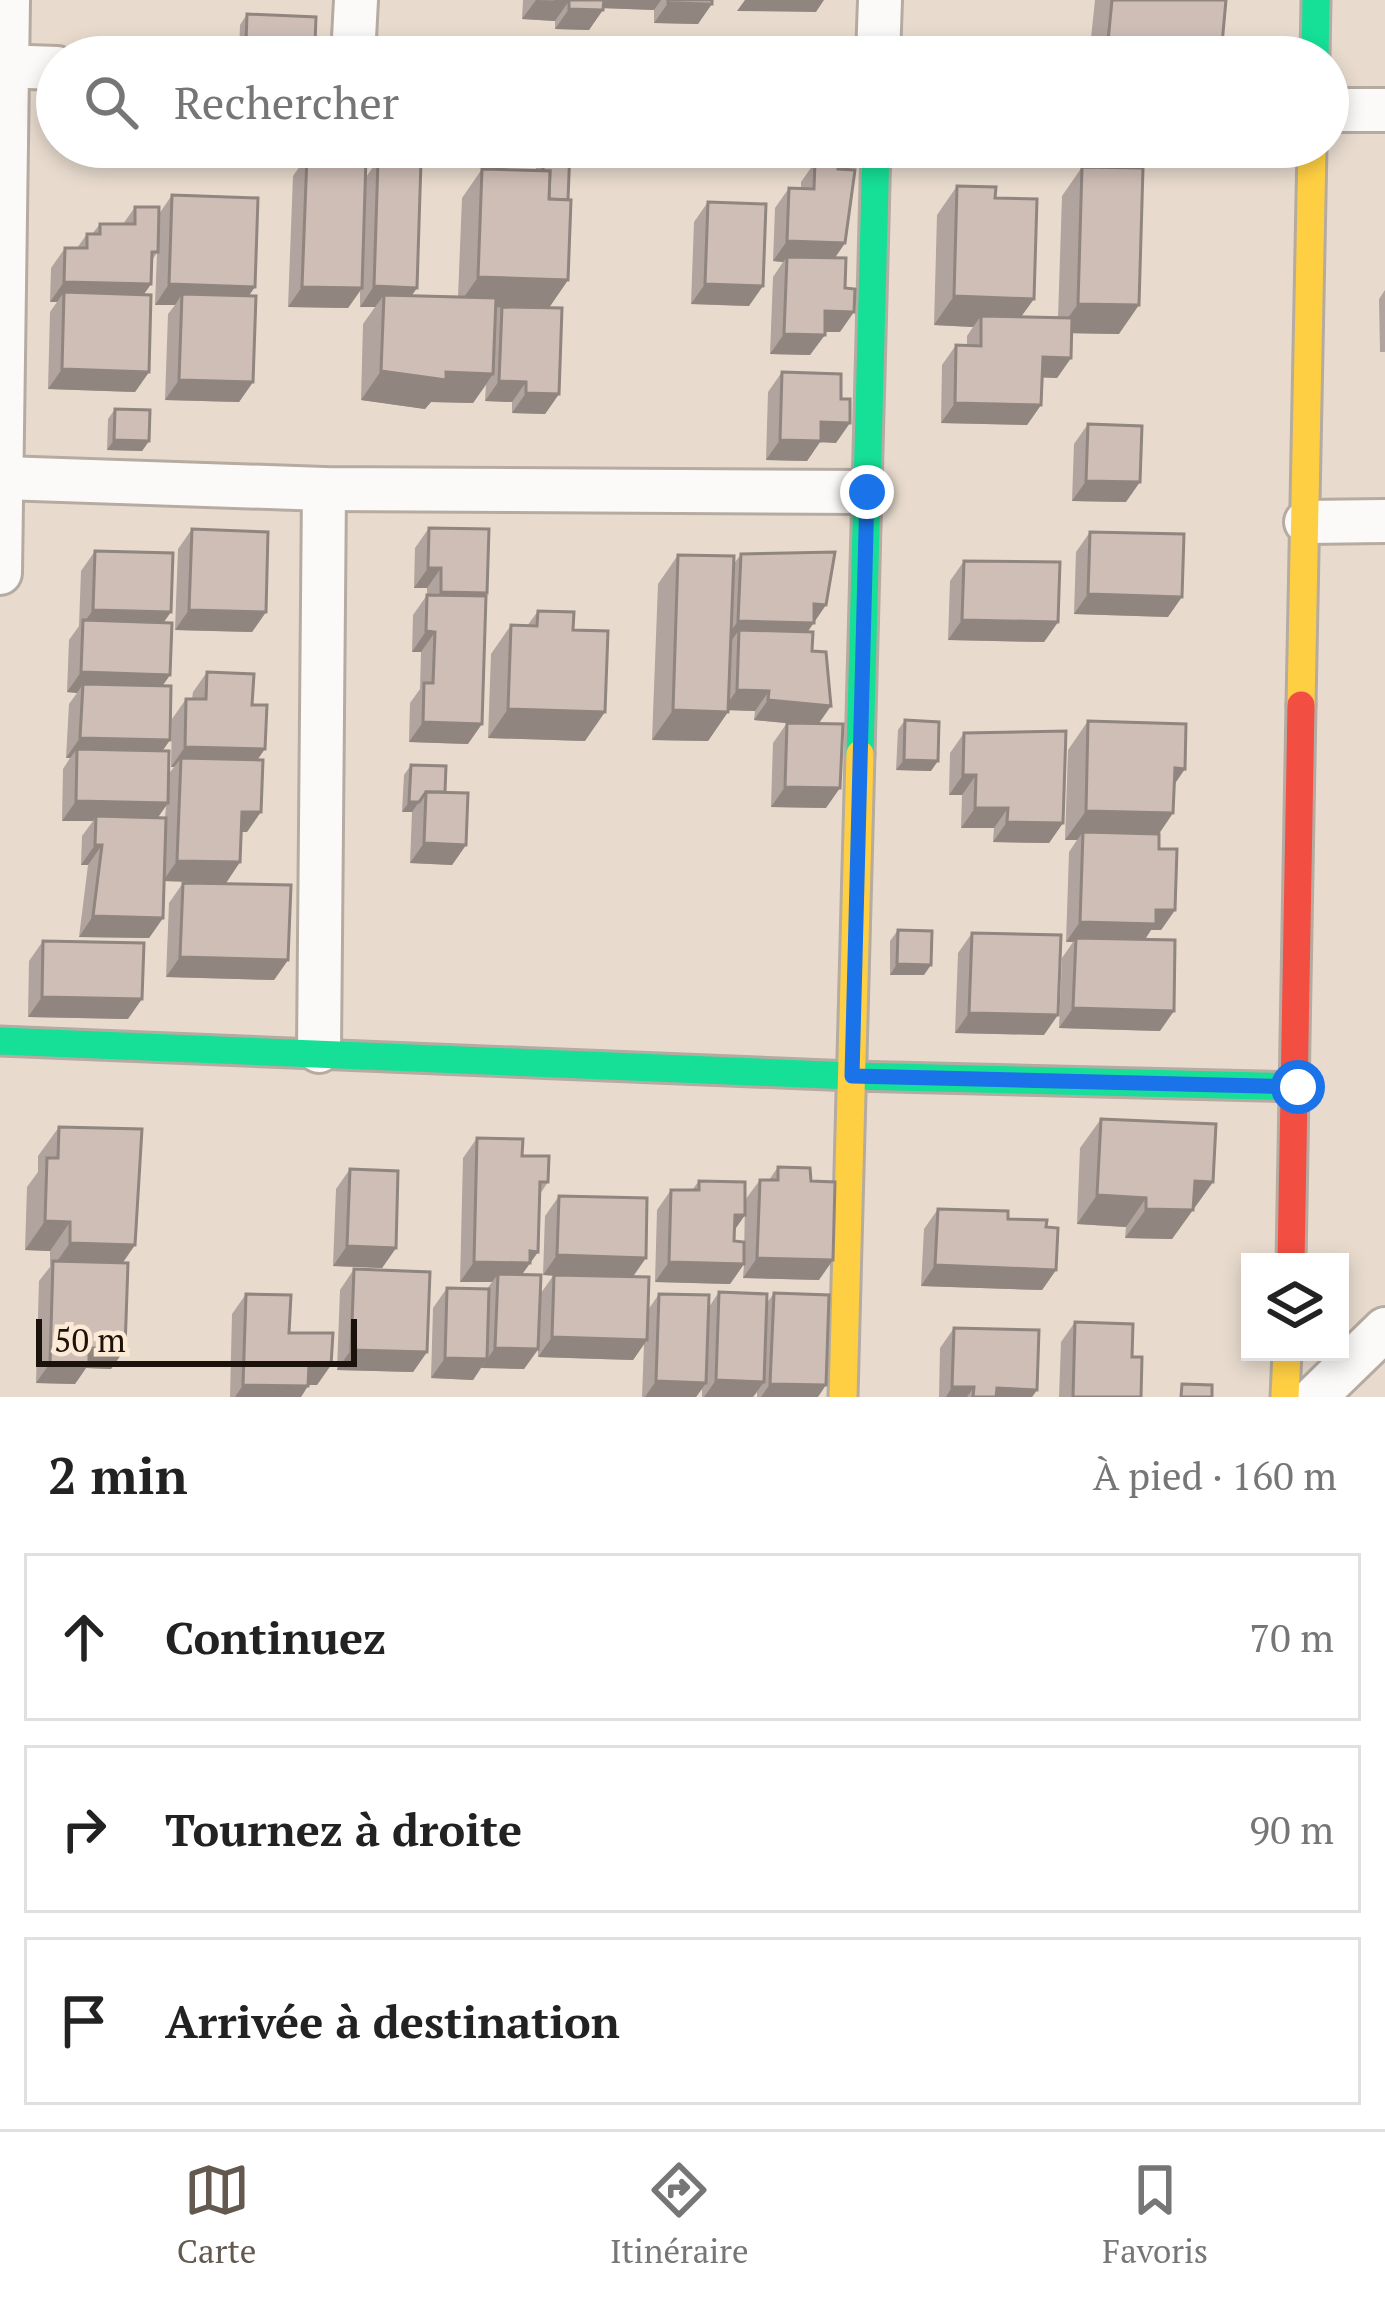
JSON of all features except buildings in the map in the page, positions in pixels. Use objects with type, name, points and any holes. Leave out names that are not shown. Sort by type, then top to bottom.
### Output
[{"type":"street","points":[[0,573],[3,66],[8,0]]},
{"type":"street","points":[[354,36],[356,0]]},
{"type":"street","points":[[879,36],[880,0]]},
{"type":"street","points":[[1315,36],[1316,0]]},
{"type":"street","points":[[3,66],[36,67]]},
{"type":"street","points":[[1349,110],[1385,110]]},
{"type":"street","points":[[843,1397],[875,168]]},
{"type":"street","points":[[1291,1253],[1312,168]]},
{"type":"street","points":[[4,478],[324,489],[867,492]]},
{"type":"street","points":[[319,1051],[324,489]]},
{"type":"street","points":[[1306,522],[1385,521]]},
{"type":"street","points":[[0,1042],[319,1051],[852,1076],[1298,1087]]},
{"type":"street","points":[[1315,1397],[1385,1329]]},
{"type":"street","points":[[1285,1397],[1287,1361]]},
{"type":"traffic: fast","points":[[1315,36],[1316,0]]},
{"type":"traffic: fast","points":[[860,754],[875,168]]},
{"type":"traffic: fast","points":[[0,1041],[852,1076],[1298,1087]]},
{"type":"traffic: slow","points":[[1301,705],[1312,168]]},
{"type":"traffic: slow","points":[[843,1397],[860,754]]},
{"type":"traffic: slow","points":[[1285,1397],[1287,1361]]},
{"type":"traffic: jam","points":[[1291,1253],[1301,705]]},
{"type":"route","points":[[867,492],[852,1076],[1298,1087]]}]
